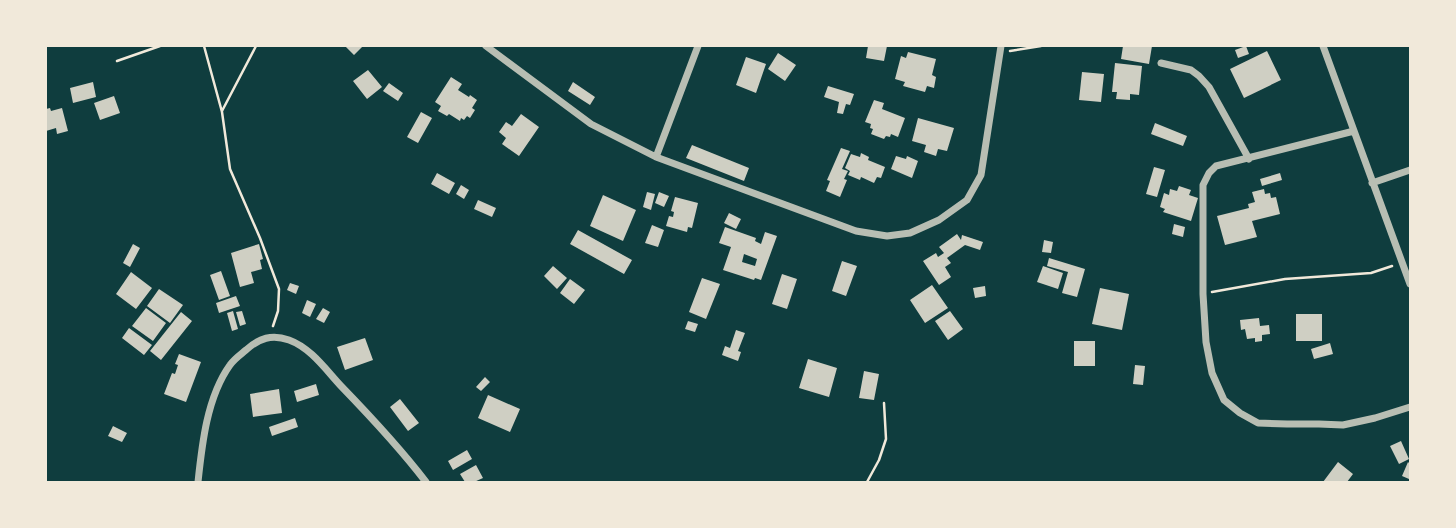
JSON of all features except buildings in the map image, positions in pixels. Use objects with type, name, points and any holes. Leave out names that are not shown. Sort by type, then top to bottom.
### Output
[{"type":"street","points":[[486,46],[591,124],[656,157],[856,231],[887,236],[910,233],[939,220],[967,200],[981,175],[1000,49]]},
{"type":"street","points":[[656,157],[698,46]]},
{"type":"street","points":[[1323,46],[1410,284]]},
{"type":"street","points":[[1161,63],[1191,70],[1199,76],[1209,87],[1249,159]]},
{"type":"street","points":[[1354,131],[1216,166],[1209,173],[1203,185],[1203,294],[1206,342],[1212,373],[1224,400],[1258,423],[1343,425],[1410,407]]},
{"type":"street","points":[[1372,183],[1410,170]]},
{"type":"street","points":[[198,482],[201,451],[220,381],[231,363],[251,345],[270,336],[290,341],[312,354],[407,457],[426,482]]},
{"type":"path","points":[[117,61],[160,46]]},
{"type":"path","points":[[204,46],[222,111],[230,169],[279,289],[278,311],[270,336]]},
{"type":"path","points":[[222,111],[256,46]]},
{"type":"path","points":[[1000,49],[1041,46]]},
{"type":"path","points":[[1203,294],[1286,279],[1371,273],[1402,263]]},
{"type":"path","points":[[867,482],[886,439],[884,403]]}]
